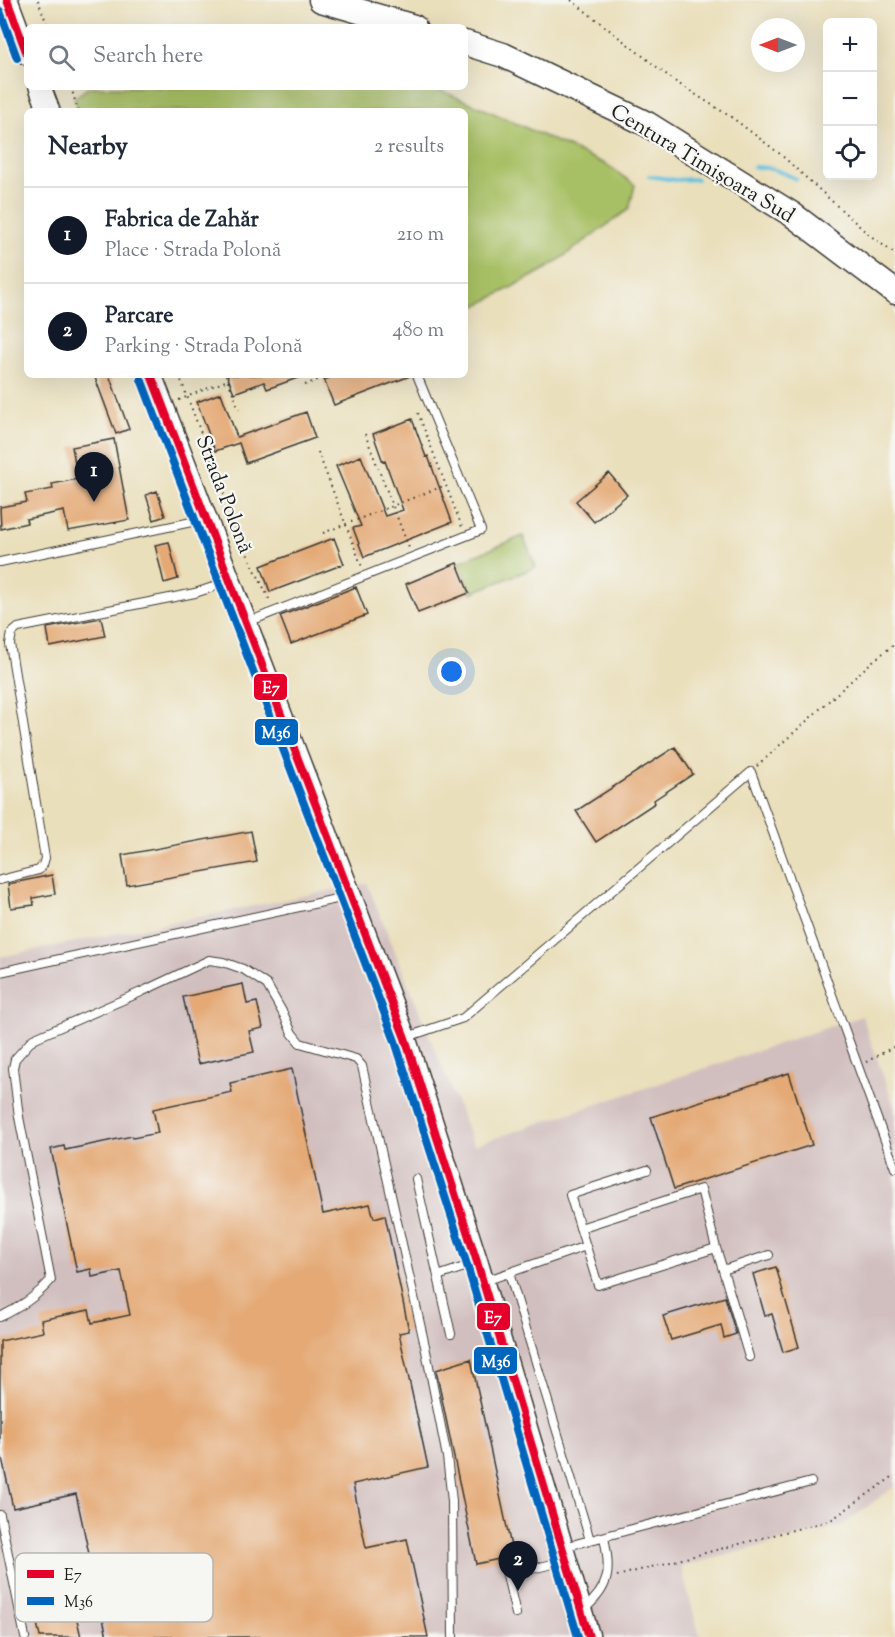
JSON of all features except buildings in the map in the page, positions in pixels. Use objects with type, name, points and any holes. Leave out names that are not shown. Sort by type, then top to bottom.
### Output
[{"type":"main road","points":[[7,0],[24,46]]},
{"type":"main road","points":[[321,0],[404,24]]},
{"type":"main road","name":"Centura Timișoara Sud","points":[[468,44],[503,55],[647,124],[793,216],[895,292]]},
{"type":"main road","points":[[41,90],[48,108]]},
{"type":"main road","name":"Strada Polonă","points":[[153,378],[405,1038],[480,1272],[589,1637]]},
{"type":"lane","points":[[247,622],[481,530],[418,378]]},
{"type":"lane","points":[[0,562],[207,518]]},
{"type":"lane","points":[[0,880],[39,870],[45,858],[10,644],[12,633],[18,628],[195,593],[231,580]]},
{"type":"lane","points":[[405,1038],[463,1018],[751,772],[895,1168]]},
{"type":"lane","points":[[0,972],[352,896]]},
{"type":"lane","points":[[0,1317],[15,1310],[51,1280],[19,1117],[13,1068],[15,1059],[33,1039],[209,960],[224,962],[255,975],[267,985],[292,1033],[300,1042],[356,1059],[362,1066],[423,1334],[447,1457],[452,1501],[453,1637]]},
{"type":"lane","points":[[647,1170],[570,1195],[598,1285],[716,1248]]},
{"type":"lane","points":[[416,1179],[451,1334]]},
{"type":"lane","points":[[580,1227],[701,1189],[749,1357]]},
{"type":"lane","points":[[438,1276],[480,1272],[509,1273],[586,1246]]},
{"type":"lane","points":[[723,1270],[769,1255]]},
{"type":"lane","points":[[509,1273],[590,1540]]},
{"type":"lane","points":[[516,1614],[507,1575],[564,1554],[590,1540],[812,1482]]},
{"type":"lane","points":[[0,1515],[15,1588]]},
{"type":"lane","points":[[582,1611],[597,1598],[608,1578],[609,1558],[604,1537]]},
{"type":"lane","points":[[22,1622],[25,1637]]},
{"type":"path","points":[[38,0],[47,24]]},
{"type":"path","points":[[571,0],[676,82],[734,119],[780,154],[867,233],[895,254]]},
{"type":"path","points":[[72,90],[77,108]]},
{"type":"path","name":"Strada Polonă","points":[[180,378],[245,549],[275,611]]},
{"type":"path","points":[[305,385],[322,378]]},
{"type":"path","points":[[171,403],[228,380],[239,409]]},
{"type":"path","points":[[418,413],[466,535]]},
{"type":"path","points":[[365,434],[412,556]]},
{"type":"path","points":[[318,453],[365,574]]},
{"type":"path","points":[[322,533],[446,485]]},
{"type":"path","points":[[751,772],[874,660],[895,644]]},
{"type":"path","points":[[858,1067],[895,1046]]},
{"type":"path","points":[[608,1578],[831,1520],[895,1475]]},
{"type":"shaded area","points":[[367,883],[474,1145],[862,1016],[895,1109],[895,1486],[843,1525],[681,1567],[700,1637],[0,1637],[0,957]]},
{"type":"green space","points":[[85,90],[439,90],[607,165],[635,185],[629,209],[546,269],[468,310],[468,108],[78,108],[74,98]]},
{"type":"green space","points":[[523,536],[536,567],[471,593],[459,562]]},
{"type":"waterway","points":[[754,167],[776,170],[796,179]]},
{"type":"waterway","points":[[649,176],[675,180],[697,179]]},
{"type":"transit line","name":"E7","points":[[7,0],[24,46]]},
{"type":"transit line","name":"M36","points":[[0,11],[17,58]]},
{"type":"transit line","name":"E7","points":[[152,378],[405,1038],[477,1262],[589,1637]]},
{"type":"transit line","name":"M36","points":[[141,379],[395,1041],[467,1265],[578,1637]]},
{"type":"place","name":"Fabrica de Zahăr","points":[[94,502]]},
{"type":"place","name":"Parcare","points":[[518,1591]]}]
